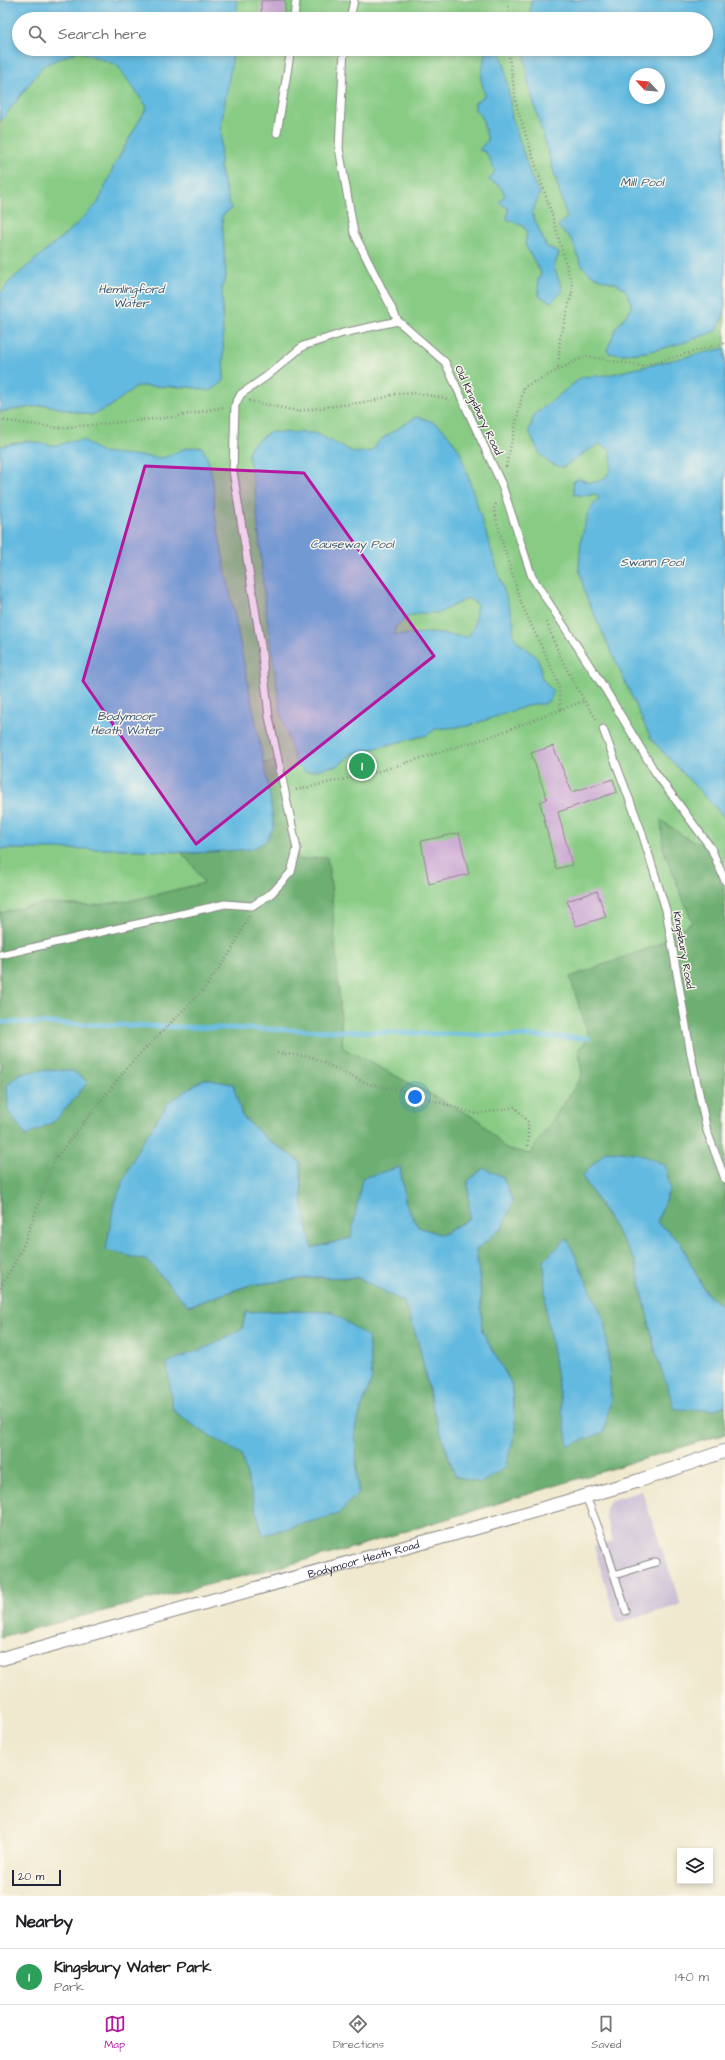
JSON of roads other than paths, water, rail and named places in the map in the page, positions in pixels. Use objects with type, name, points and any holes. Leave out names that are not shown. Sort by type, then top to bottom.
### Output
[{"type":"street","name":"Bodymoor Heath Road","points":[[0,1659],[586,1496],[638,1481],[725,1451]]},
{"type":"lane","points":[[295,12],[296,0]]},
{"type":"lane","points":[[351,12],[354,0]]},
{"type":"lane","points":[[277,133],[290,56]]},
{"type":"lane","name":"Old Kingsbury Road","points":[[344,56],[339,148],[354,233],[398,321],[445,362],[502,485],[532,577],[605,689],[655,772],[711,848],[725,881]]},
{"type":"lane","points":[[0,955],[225,904],[252,906],[272,894],[291,872],[297,849],[269,717],[261,646],[233,471],[235,405],[241,394],[267,376],[303,346],[343,333],[398,321]]},
{"type":"lane","name":"Kingsbury Road","points":[[603,729],[641,830],[666,910],[691,1055],[706,1123],[725,1179]]},
{"type":"lane","points":[[586,1496],[626,1611]]},
{"type":"lane","points":[[614,1575],[656,1562]]},
{"type":"water","name":"Hemlingford Water","points":[[0,0],[237,0],[237,12],[12,12],[12,56],[66,56],[44,65],[0,122]]},
{"type":"water","name":"Mill Pool","points":[[531,0],[725,0],[725,295],[724,313],[718,330],[665,348],[636,353],[609,353],[607,350],[616,328],[632,308],[629,297],[621,286],[596,277],[585,269],[571,239],[558,226],[567,218],[528,83],[525,56],[713,56],[713,12],[530,12]]},
{"type":"water","name":"Hemlingford Water","points":[[92,56],[233,56],[222,120],[220,167],[231,209],[222,216],[226,278],[222,288],[224,381],[211,391],[190,387],[137,386],[108,408],[91,415],[45,405],[0,412],[0,294],[9,282],[77,224],[98,203],[114,166],[147,107],[117,65]]},
{"type":"water","points":[[485,56],[502,56],[512,117],[531,177],[540,194],[532,213],[546,246],[559,253],[554,267],[563,291],[551,302],[539,296],[538,280],[541,273],[525,245],[527,231],[523,226],[507,219],[508,208],[499,203],[505,195],[499,185],[489,180],[495,171],[486,152],[479,150],[488,140],[481,115],[475,110],[475,103],[485,95],[481,79]]},
{"type":"water","name":"Swann Pool","points":[[725,348],[725,818],[651,739],[585,594],[579,568],[581,541],[588,512],[599,498],[596,494],[583,496],[574,494],[573,482],[579,478],[587,482],[595,482],[603,479],[609,472],[611,466],[610,449],[598,444],[563,467],[549,462],[541,455],[529,431],[534,415],[582,377],[608,375]]},
{"type":"water","name":"Causeway Pool","points":[[416,417],[431,421],[442,428],[460,451],[514,622],[514,637],[517,642],[532,653],[536,658],[541,665],[542,678],[553,691],[551,699],[544,704],[533,704],[468,726],[436,729],[427,735],[352,754],[339,765],[306,772],[296,765],[281,713],[265,604],[255,491],[248,454],[251,446],[269,432],[315,433],[355,453],[372,451],[380,440]],"holes":[[[468,598],[477,604],[474,626],[468,637],[431,633],[395,635],[395,627],[409,616],[421,613],[439,613]]]},
{"type":"water","name":"Bodymoor Heath Water","points":[[84,440],[100,452],[163,458],[186,448],[202,447],[206,455],[213,480],[215,516],[269,790],[274,827],[265,842],[252,849],[197,853],[123,849],[0,849],[0,446],[27,441],[57,446],[70,441]]},
{"type":"water","points":[[43,1070],[72,1071],[88,1082],[55,1121],[26,1136],[8,1111],[7,1085],[19,1074]]},
{"type":"water","points":[[204,1079],[233,1084],[242,1116],[266,1138],[300,1162],[302,1198],[312,1248],[351,1238],[362,1178],[400,1167],[406,1205],[418,1227],[442,1235],[470,1218],[468,1181],[484,1168],[503,1177],[513,1202],[502,1228],[476,1250],[480,1283],[482,1331],[511,1383],[516,1430],[505,1468],[481,1483],[455,1476],[432,1405],[419,1344],[404,1302],[359,1278],[316,1277],[250,1285],[188,1306],[148,1261],[106,1250],[114,1203],[137,1150],[168,1103]]},
{"type":"water","points":[[606,1151],[636,1153],[665,1165],[670,1188],[657,1222],[680,1242],[706,1293],[725,1309],[725,1405],[714,1410],[675,1409],[656,1354],[635,1260],[582,1176]]},
{"type":"water","points":[[567,1238],[606,1324],[611,1398],[604,1432],[568,1446],[546,1311],[544,1260]]},
{"type":"water","points":[[246,1312],[332,1312],[368,1337],[372,1378],[355,1428],[358,1493],[338,1514],[263,1535],[241,1454],[200,1430],[173,1410],[167,1363],[212,1345],[242,1329]]},
{"type":"waterway","points":[[0,1022],[589,1038]]},
{"type":"place","name":"Kingsbury Water Park","points":[[362,766]]}]
